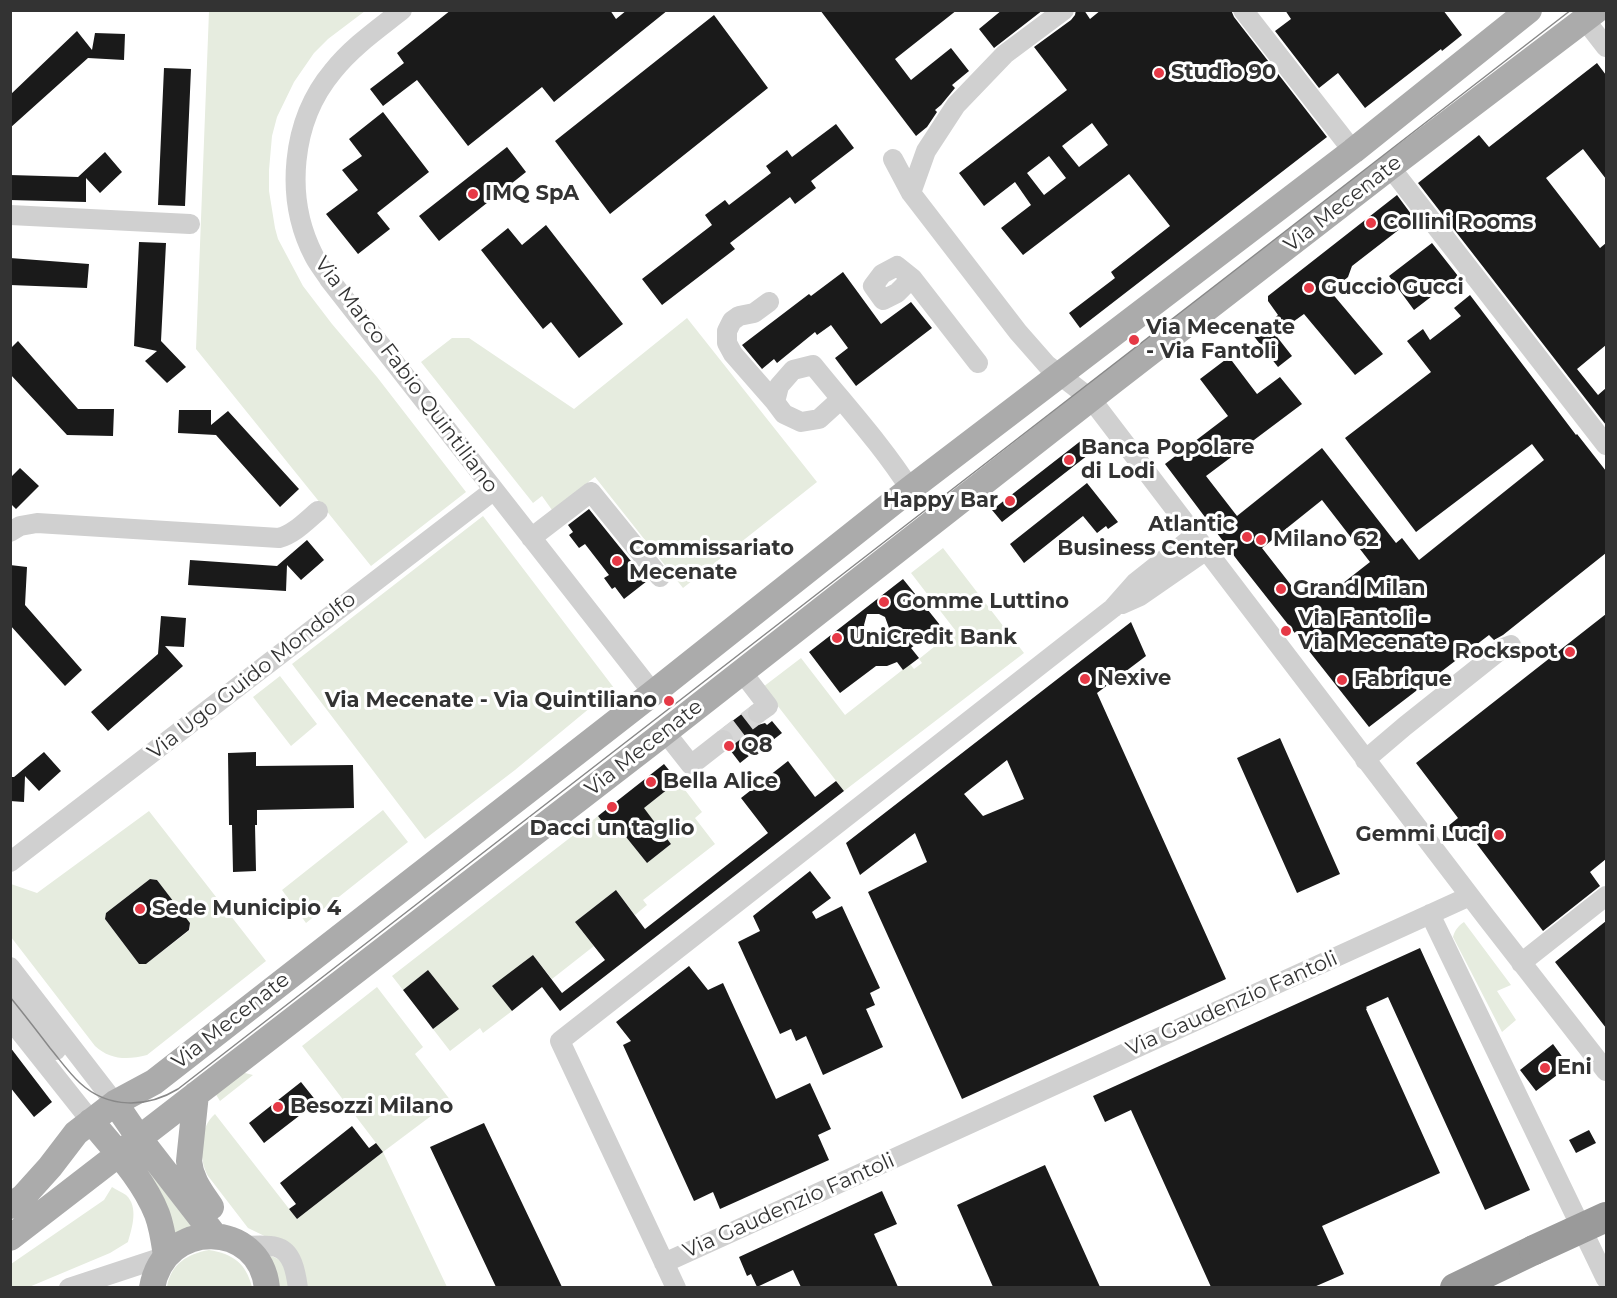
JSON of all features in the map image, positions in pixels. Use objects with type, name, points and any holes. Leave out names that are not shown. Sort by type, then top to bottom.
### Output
[{"type":"highway","points":[[1455,1287],[1606,1217]]},
{"type":"main road","name":"Via Mecenate","points":[[10,1206],[23,1197],[76,1133],[91,1121],[115,1103],[154,1082],[653,693],[910,489],[1353,151],[1529,10]]},
{"type":"main road","name":"Via Mecenate","points":[[10,1238],[665,732],[1090,399],[1591,15]]},
{"type":"main road","name":"Via Mecenate","points":[[196,1094],[189,1161],[192,1177],[232,1242]]},
{"type":"main road","name":"Via Mecenate","points":[[115,1103],[139,1138],[232,1242],[258,1263],[267,1287]]},
{"type":"main road","points":[[91,1121],[145,1190],[157,1215],[166,1256]]},
{"type":"main road","points":[[152,1287],[158,1268],[166,1256],[189,1239],[203,1236],[232,1242]]},
{"type":"street","name":"Via Marco Fabio Quintiliano","points":[[402,10],[347,55],[332,72],[308,111],[296,159],[296,186],[305,234],[314,257],[329,279],[653,693]]},
{"type":"street","points":[[911,193],[926,151],[956,105],[1005,54],[1064,10]]},
{"type":"street","points":[[1243,10],[1353,151]]},
{"type":"street","points":[[1591,15],[1606,47]]},
{"type":"street","points":[[893,159],[911,193],[1018,332],[1047,365],[1090,399],[1606,1071]]},
{"type":"street","points":[[1390,167],[1606,446]]},
{"type":"street","points":[[10,215],[190,224]]},
{"type":"street","points":[[912,278],[978,363]]},
{"type":"street","points":[[769,302],[754,313],[739,316],[732,321],[727,331],[728,343],[734,354],[784,414],[801,422],[819,419],[841,399]]},
{"type":"street","points":[[775,402],[779,386],[793,370],[813,365],[910,489]]},
{"type":"street","name":"Via Ugo Guido Mondolfo","points":[[10,862],[494,490]]},
{"type":"street","points":[[531,538],[591,492],[660,577]]},
{"type":"street","points":[[10,532],[20,526],[37,523],[279,538],[292,532],[318,511]]},
{"type":"street","name":"Via Gaudenzio Fantoli","points":[[676,1287],[560,1041],[1113,609],[1136,582],[1199,543]]},
{"type":"street","points":[[1365,760],[1507,645]]},
{"type":"street","points":[[741,672],[763,710]]},
{"type":"street","points":[[665,732],[691,765],[723,740]]},
{"type":"street","name":"Via Gaudenzio Fantoli","points":[[664,1263],[1470,896]]},
{"type":"street","points":[[1521,963],[1606,896]]},
{"type":"street","points":[[1430,914],[1606,1279]]},
{"type":"street","points":[[10,967],[115,1103]]},
{"type":"street","points":[[10,990],[78,1078],[89,1089],[115,1103]]},
{"type":"street","points":[[10,1019],[91,1121]]},
{"type":"street","points":[[232,1242],[275,1246],[281,1249],[293,1264],[298,1287]]},
{"type":"street","points":[[69,1287],[166,1256]]},
{"type":"shaded area","points":[[209,11],[365,11],[328,39],[314,53],[294,82],[277,117],[272,136],[269,191],[278,239],[303,286],[466,492],[371,566],[196,349]]},
{"type":"shaded area","points":[[687,318],[817,482],[683,588],[595,477],[552,510],[542,496],[533,503],[421,362],[452,338],[469,338],[574,409]]},
{"type":"shaded area","points":[[483,516],[614,688],[515,770],[425,839],[292,664]]},
{"type":"shaded area","points":[[943,548],[1024,653],[844,791],[763,687],[801,658],[845,715],[910,664],[914,669],[922,663],[919,659],[955,630],[911,573]]},
{"type":"shaded area","points":[[280,676],[317,724],[291,746],[253,697]]},
{"type":"shaded area","points":[[678,781],[702,812],[695,818],[715,844],[643,900],[647,905],[635,915],[616,890],[575,922],[594,946],[552,979],[533,955],[493,986],[512,1011],[483,1033],[480,1028],[450,1051],[433,1029],[458,1009],[428,970],[403,990],[392,976],[598,816],[611,832],[618,827],[647,863],[671,844],[644,808]]},
{"type":"shaded area","points":[[383,810],[408,842],[306,923],[282,890]]},
{"type":"shaded area","points":[[149,811],[266,961],[147,1055],[133,1058],[113,1056],[95,1046],[11,937],[11,884],[37,893]],"holes":[[[150,879],[157,880],[190,923],[190,930],[146,964],[139,964],[105,919],[106,913]]]},
{"type":"shaded area","points":[[1464,922],[1511,985],[1497,991],[1516,1020],[1502,1032],[1453,937],[1457,928]]},
{"type":"shaded area","points":[[377,987],[423,1047],[415,1054],[451,1101],[383,1152],[302,1046]]},
{"type":"shaded area","points":[[241,1072],[253,1075],[220,1101],[215,1093]]},
{"type":"shaded area","points":[[215,1114],[297,1219],[383,1152],[447,1287],[306,1287],[283,1245],[248,1228],[208,1176],[203,1161],[202,1143],[206,1127]]},
{"type":"shaded area","points":[[145,1167],[192,1227],[170,1239],[142,1169]]},
{"type":"shaded area","points":[[112,1187],[126,1195],[132,1205],[133,1218],[128,1242],[110,1253],[29,1287],[11,1287],[11,1264],[104,1200]]},
{"type":"shaded area","points":[[209,1250],[225,1254],[237,1261],[246,1272],[252,1287],[167,1287],[172,1272],[181,1261]]},
{"type":"shaded area","points":[[264,1254],[282,1262],[291,1287],[279,1287]]},
{"type":"building","name":"IMQ SpA","points":[[451,10],[610,10],[616,19],[627,10],[668,10],[554,102],[542,87],[468,146],[417,80],[383,106],[370,89],[404,63],[397,53]]},
{"type":"building","points":[[820,10],[957,10],[895,59],[911,80],[951,48],[969,71],[952,85],[955,88],[935,110],[937,112],[927,127],[916,136]]},
{"type":"building","points":[[1002,10],[1043,10],[994,48],[979,29]]},
{"type":"building","points":[[1076,10],[1084,10],[1090,19],[1101,10],[1231,10],[1234,17],[1327,137],[1080,328],[1069,313],[1115,278],[1111,272],[1170,226],[1129,174],[1023,255],[1001,228],[1031,205],[1015,182],[984,206],[959,173],[1067,90],[1034,47],[1075,15]],"holes":[[[1092,123],[1108,145],[1079,167],[1062,146]],[[1049,156],[1066,178],[1044,195],[1027,173]]]},
{"type":"building","points":[[1285,10],[1443,10],[1462,35],[1365,108],[1338,73],[1319,88],[1275,31],[1291,19]]},
{"type":"building","points":[[714,15],[768,88],[610,214],[555,141]]},
{"type":"building","points":[[77,31],[92,50],[95,33],[125,34],[124,60],[88,58],[10,128],[10,95]]},
{"type":"building","points":[[1597,63],[1606,75],[1606,179],[1583,149],[1546,178],[1600,248],[1606,243],[1606,345],[1577,369],[1598,395],[1606,388],[1606,425],[1418,183],[1479,135],[1489,147]]},
{"type":"building","points":[[164,68],[191,69],[185,206],[158,205]]},
{"type":"building","name":"IMQ SpA","points":[[383,112],[429,172],[377,213],[390,229],[358,254],[326,214],[358,190],[342,170],[362,156],[349,139]]},
{"type":"building","points":[[836,124],[854,148],[811,181],[816,188],[795,204],[790,197],[730,243],[735,249],[662,305],[642,279],[712,225],[705,215],[725,200],[729,205],[771,173],[766,166],[787,150],[792,157]]},
{"type":"building","name":"IMQ SpA","points":[[507,147],[526,172],[439,241],[419,216]]},
{"type":"building","points":[[105,152],[122,172],[100,193],[86,178],[86,202],[10,200],[10,175],[78,177]]},
{"type":"building","points":[[1397,195],[1414,218],[1352,266],[1348,277],[1331,292],[1383,354],[1355,375],[1304,314],[1290,324],[1270,322],[1278,315],[1268,301],[1268,296]]},
{"type":"building","points":[[546,225],[623,324],[579,358],[551,322],[543,329],[481,250],[508,228],[522,245]]},
{"type":"building","points":[[139,242],[166,243],[161,341],[186,367],[167,383],[145,361],[157,351],[134,346]]},
{"type":"building","points":[[1432,243],[1458,276],[1414,310],[1389,276]]},
{"type":"building","points":[[10,258],[89,264],[87,288],[10,285]]},
{"type":"building","points":[[843,272],[881,324],[911,302],[932,328],[856,386],[835,358],[848,348],[831,325],[817,335],[815,332],[777,363],[774,359],[762,369],[742,345],[809,294],[811,296]]},
{"type":"building","points":[[1470,295],[1606,471],[1606,553],[1503,635],[1494,640],[1489,635],[1369,727],[1165,464],[1228,416],[1200,379],[1229,357],[1257,394],[1280,377],[1302,404],[1206,476],[1237,516],[1322,448],[1396,543],[1402,538],[1419,560],[1544,460],[1532,444],[1416,532],[1345,438],[1431,372],[1407,341],[1423,329],[1430,340],[1461,316],[1454,308]],"holes":[[[1322,500],[1370,562],[1324,598],[1311,581],[1298,594],[1262,548]]]},
{"type":"building","points":[[1267,324],[1292,356],[1278,367],[1253,335]]},
{"type":"building","points":[[18,341],[78,409],[114,409],[113,436],[67,435],[10,374],[10,349]]},
{"type":"building","points":[[179,410],[211,410],[211,425],[228,411],[299,489],[280,507],[216,435],[178,433]]},
{"type":"building","points":[[1087,436],[1097,448],[1002,522],[992,510]]},
{"type":"building","points":[[20,468],[39,486],[16,509],[10,503],[10,478]]},
{"type":"building","points":[[1087,483],[1118,522],[1108,529],[1106,526],[1097,533],[1083,516],[1024,563],[1010,544]]},
{"type":"building","name":"Commissariato Mecenate","points":[[589,509],[647,581],[624,599],[604,578],[609,575],[585,544],[579,548],[569,535],[573,532],[568,525]]},
{"type":"building","points":[[307,540],[324,560],[301,580],[287,565],[286,591],[188,585],[190,560],[277,566]]},
{"type":"building","points":[[10,565],[27,567],[25,605],[82,670],[65,686],[10,625]]},
{"type":"building","points":[[903,579],[940,625],[911,648],[919,658],[903,670],[897,662],[887,666],[876,666],[840,693],[809,652]],"holes":[[[867,614],[879,614],[885,617],[889,628],[885,635],[873,638],[866,633],[864,625]]]},
{"type":"building","points":[[1606,614],[1606,859],[1590,872],[1600,886],[1543,931],[1467,831],[1457,839],[1447,827],[1458,818],[1416,763]]},
{"type":"building","points":[[161,616],[186,618],[184,647],[165,646],[183,666],[108,731],[91,712],[158,654]]},
{"type":"building","points":[[1131,622],[1146,656],[1097,693],[1226,979],[962,1099],[868,892],[927,862],[915,833],[860,875],[846,843]],"holes":[[[1007,760],[1024,799],[983,816],[964,794]]]},
{"type":"building","points":[[747,710],[748,719],[752,724],[765,723],[767,725],[772,721],[782,733],[740,763],[730,750],[735,739],[733,733],[723,728]]},
{"type":"building","points":[[1280,738],[1340,874],[1297,893],[1237,758]]},
{"type":"building","points":[[44,752],[61,771],[39,791],[25,776],[24,802],[10,801],[10,777],[14,777]]},
{"type":"building","points":[[256,752],[256,766],[353,765],[354,808],[257,810],[256,871],[233,872],[232,825],[229,825],[228,753]]},
{"type":"building","points":[[788,761],[815,797],[836,781],[844,791],[560,1011],[542,987],[512,1011],[492,986],[533,955],[562,993],[605,960],[575,922],[616,890],[645,929],[768,833],[741,798]]},
{"type":"building","points":[[664,764],[678,781],[644,808],[671,844],[647,863],[618,827],[611,833],[598,816]]},
{"type":"building","points":[[810,871],[831,898],[812,912],[816,919],[842,906],[880,988],[870,993],[875,1005],[866,1009],[883,1047],[823,1075],[806,1036],[796,1041],[791,1029],[780,1034],[738,942],[760,931],[753,916]]},
{"type":"building","points":[[150,879],[157,880],[190,923],[189,930],[146,964],[139,964],[105,919],[106,913]]},
{"type":"building","points":[[1606,921],[1606,1028],[1555,962]]},
{"type":"building","points":[[1420,948],[1530,1190],[1485,1210],[1388,997],[1366,1009],[1440,1173],[1322,1226],[1344,1274],[1314,1287],[1211,1287],[1131,1110],[1105,1122],[1093,1096]]},
{"type":"building","points":[[689,966],[708,990],[723,983],[776,1099],[810,1083],[831,1129],[818,1135],[829,1160],[720,1209],[713,1192],[694,1201],[623,1045],[631,1041],[616,1022]]},
{"type":"building","points":[[428,970],[459,1009],[433,1029],[403,990]]},
{"type":"building","points":[[1553,1044],[1569,1066],[1536,1091],[1520,1070]]},
{"type":"building","points":[[10,1047],[52,1102],[34,1117],[10,1087]]},
{"type":"building","points":[[301,1082],[317,1102],[264,1143],[249,1123]]},
{"type":"building","points":[[484,1123],[562,1287],[496,1287],[430,1147]]},
{"type":"building","points":[[352,1126],[369,1148],[376,1143],[383,1152],[297,1219],[289,1209],[296,1204],[280,1183]]},
{"type":"building","points":[[1589,1130],[1596,1143],[1576,1153],[1569,1140]]},
{"type":"building","points":[[1045,1165],[1100,1287],[993,1287],[957,1205]]},
{"type":"building","points":[[882,1191],[897,1224],[874,1234],[898,1287],[801,1287],[793,1270],[757,1287],[751,1274],[747,1276],[739,1257]]},
{"type":"tunnel","points":[[723,740],[758,713]]},
{"type":"tram line","points":[[10,997],[68,1071],[91,1092],[103,1098],[128,1103],[154,1100],[178,1089],[1571,10]]},
{"type":"place","name":"Studio 90","points":[[1159,73]]},
{"type":"place","name":"IMQ SpA","points":[[473,194]]},
{"type":"place","name":"Collini Rooms","points":[[1371,223]]},
{"type":"place","name":"Guccio Gucci","points":[[1309,288]]},
{"type":"place","name":"Via Mecenate - Via Fantoli","points":[[1134,340]]},
{"type":"place","name":"Banca Popolare di Lodi","points":[[1069,460]]},
{"type":"place","name":"Happy Bar","points":[[1010,501]]},
{"type":"place","name":"Atlantic Business Center","points":[[1247,537]]},
{"type":"place","name":"Milano 62","points":[[1261,540]]},
{"type":"place","name":"Commissariato Mecenate","points":[[617,561]]},
{"type":"place","name":"Grand Milan","points":[[1281,589]]},
{"type":"place","name":"Gomme Luttino","points":[[884,602]]},
{"type":"place","name":"Via Fantoli - Via Mecenate","points":[[1286,631]]},
{"type":"place","name":"UniCredit Bank","points":[[837,638]]},
{"type":"place","name":"Rockspot","points":[[1570,652]]},
{"type":"place","name":"Nexive","points":[[1085,679]]},
{"type":"place","name":"Fabrique","points":[[1342,680]]},
{"type":"place","name":"Via Mecenate - Via Quintiliano","points":[[669,701]]},
{"type":"place","name":"Q8","points":[[729,746]]},
{"type":"place","name":"Bella Alice","points":[[651,782]]},
{"type":"place","name":"Dacci un taglio","points":[[612,807]]},
{"type":"place","name":"Gemmi Luci","points":[[1499,835]]},
{"type":"place","name":"Sede Municipio 4","points":[[140,909]]},
{"type":"place","name":"Eni","points":[[1545,1068]]},
{"type":"place","name":"Besozzi Milano","points":[[278,1107]]}]
